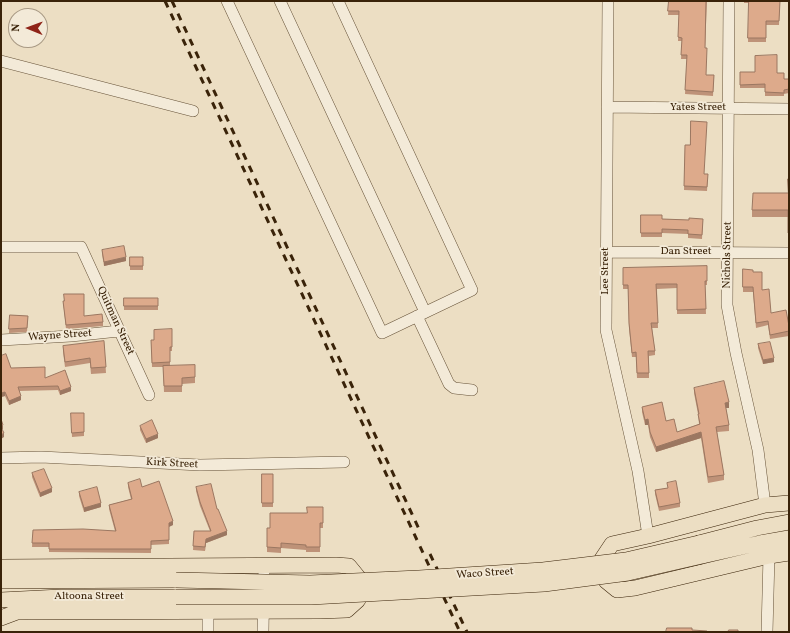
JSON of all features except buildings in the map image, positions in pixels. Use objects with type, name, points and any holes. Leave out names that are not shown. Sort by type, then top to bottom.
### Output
[{"type":"main road","points":[[789,503],[765,505],[612,544],[602,559],[606,581],[617,590],[635,588],[769,556],[789,553]]},
{"type":"main road","name":"Waco Street","points":[[176,597],[311,597],[544,584],[628,573],[757,528],[789,522]]},
{"type":"main road","name":"Waco Street","points":[[176,580],[310,583],[543,570],[700,549],[760,543],[789,538]]},
{"type":"main road","points":[[1,566],[336,565],[349,566],[358,577],[358,600],[347,610],[17,612],[1,609]]},
{"type":"main road","name":"Altoona Street","points":[[1,581],[176,580]]},
{"type":"main road","name":"Altoona Street","points":[[1,600],[61,597],[176,597]]},
{"type":"main road","points":[[1,618],[17,612]]},
{"type":"street","points":[[227,1],[382,333],[472,290],[338,1]]},
{"type":"street","points":[[280,1],[421,314],[449,384],[454,388],[472,390]]},
{"type":"street","name":"Lee Street","points":[[608,1],[606,330],[638,471],[648,536]]},
{"type":"street","name":"Nichols Street","points":[[729,1],[727,305],[736,353],[758,450],[765,505]]},
{"type":"street","points":[[1,61],[193,111]]},
{"type":"street","name":"Yates Street","points":[[607,107],[789,109]]},
{"type":"street","name":"Quitman Street","points":[[1,247],[81,247],[149,395]]},
{"type":"street","name":"Dan Street","points":[[607,252],[789,253]]},
{"type":"street","name":"Wayne Street","points":[[1,340],[71,336],[119,331]]},
{"type":"street","name":"Kirk Street","points":[[1,458],[41,457],[200,465],[344,462]]},
{"type":"street","points":[[767,632],[769,556]]},
{"type":"street","points":[[263,632],[264,566]]},
{"type":"street","points":[[208,611],[208,632]]},
{"type":"railway","points":[[165,1],[460,632]]},
{"type":"railway","points":[[172,1],[419,529]]},
{"type":"railway","points":[[430,554],[467,632]]}]
